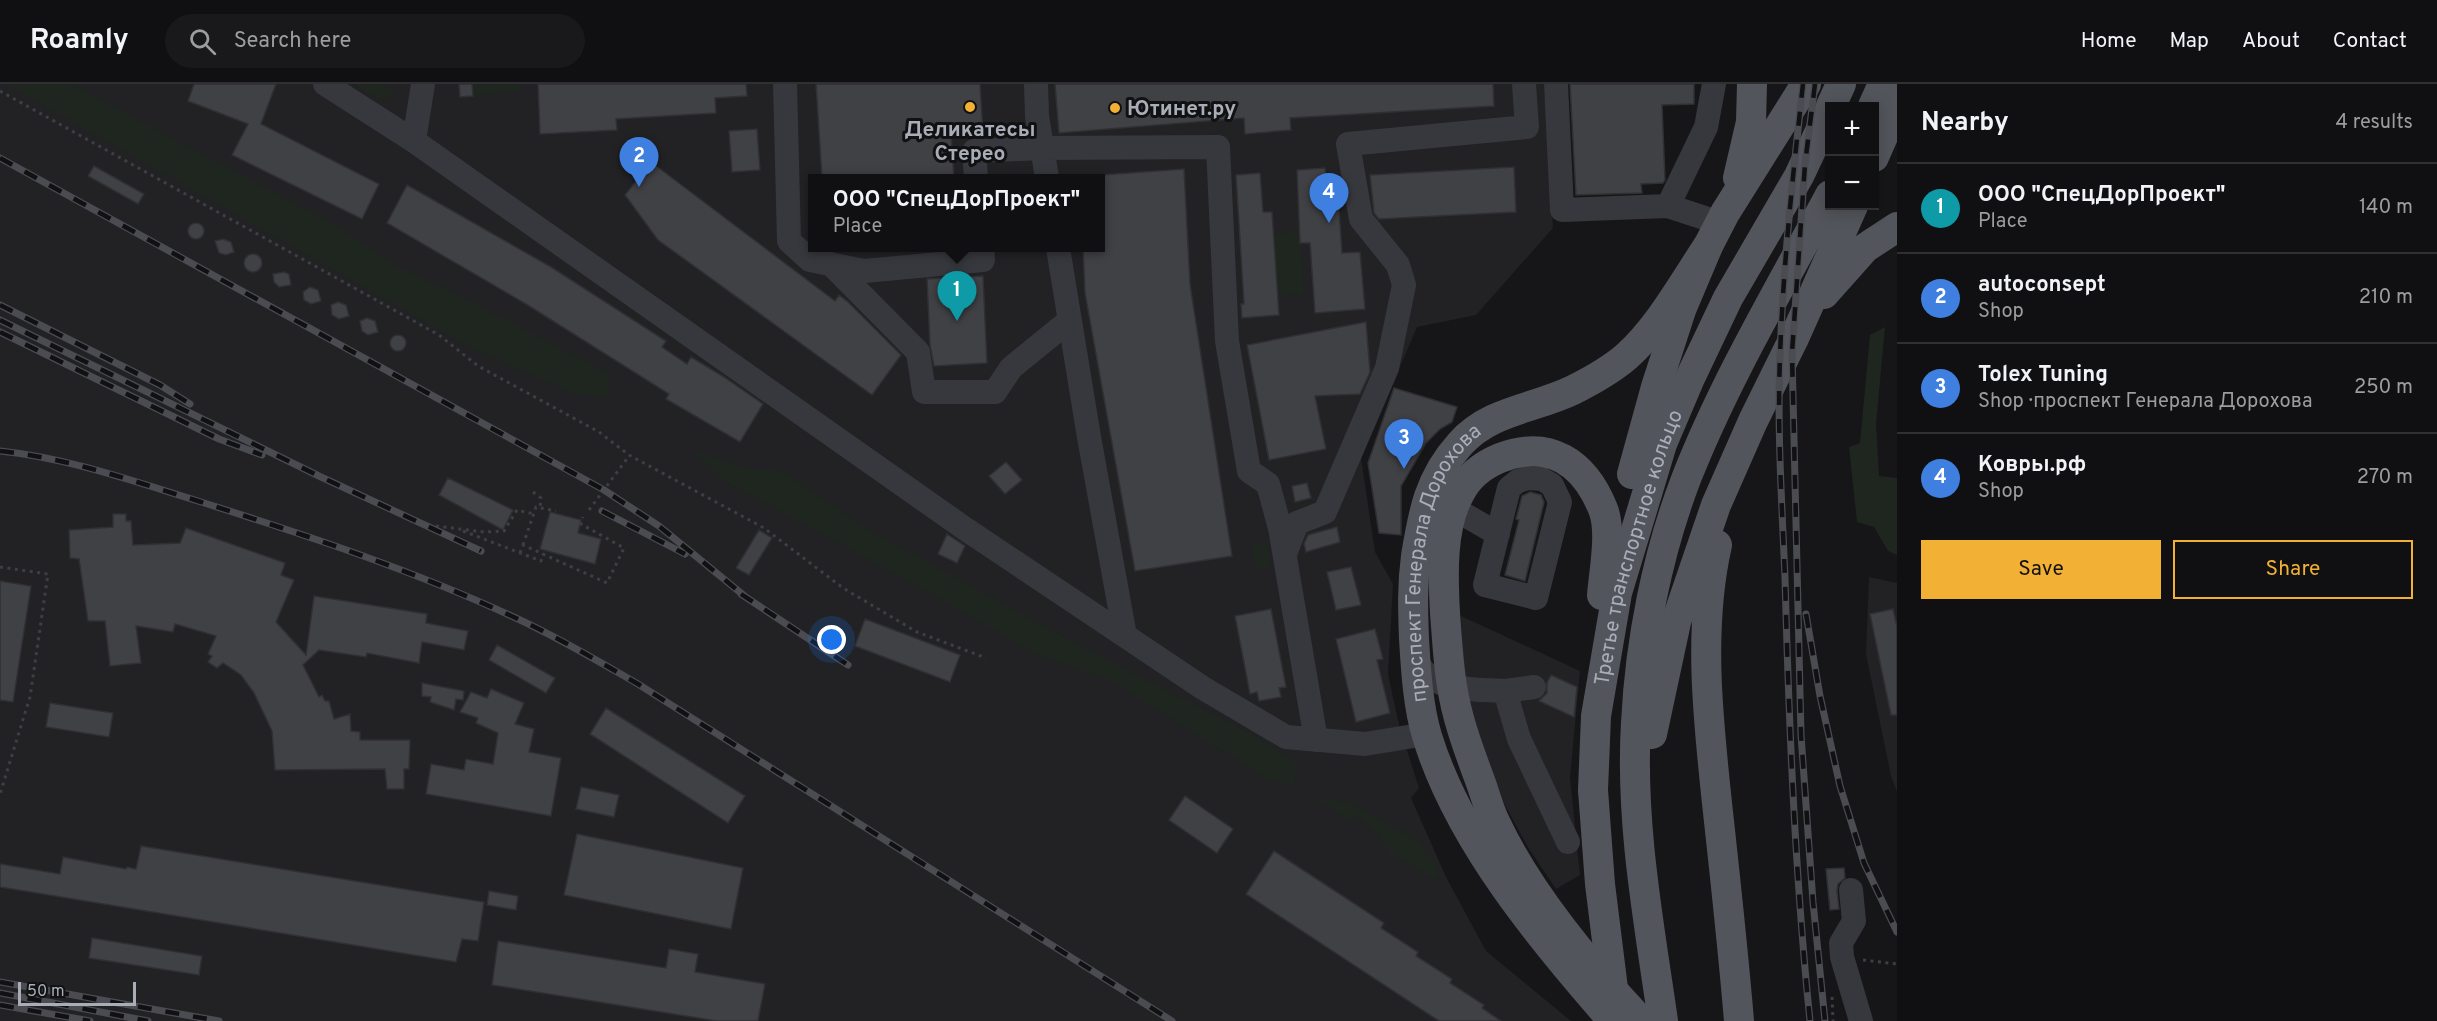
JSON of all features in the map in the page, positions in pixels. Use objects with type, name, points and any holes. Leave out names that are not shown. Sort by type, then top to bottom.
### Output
[{"type":"main road","points":[[1596,716],[1597,657],[1602,595],[1622,510],[1656,387],[1682,310],[1741,172],[1751,122],[1752,84]]},
{"type":"main road","points":[[1718,227],[1806,84]]},
{"type":"main road","name":"Третье транспортное кольцо","points":[[1833,102],[1841,84]]},
{"type":"main road","points":[[1875,102],[1883,84]]},
{"type":"main road","points":[[1876,156],[1897,104]]},
{"type":"main road","name":"Третье транспортное кольцо","points":[[1615,1021],[1600,884],[1593,790],[1596,716],[1617,593],[1662,444],[1690,378],[1728,298],[1799,176],[1825,119]]},
{"type":"main road","name":"Третье транспортное кольцо","points":[[1663,1021],[1640,861],[1637,810],[1636,724],[1644,646],[1661,561],[1686,480],[1717,408],[1825,204]]},
{"type":"main road","points":[[1637,810],[1676,622],[1713,514],[1752,421],[1795,336],[1851,210]]},
{"type":"main road","name":"проспект Генерала Дорохова","points":[[1615,1021],[1542,938],[1492,867],[1457,807],[1438,767],[1426,734],[1415,651],[1412,586],[1423,517],[1430,491],[1460,443],[1498,416],[1570,391],[1627,356],[1655,324],[1718,227]]},
{"type":"main road","points":[[1795,336],[1831,284],[1865,248],[1897,228]]},
{"type":"main road","points":[[1739,1021],[1710,741],[1707,613],[1712,565],[1724,514],[1752,421]]},
{"type":"main road","name":"проспект Генерала Дорохова","points":[[1602,595],[1607,534],[1604,511],[1589,481],[1569,462],[1545,466],[1532,450],[1515,452],[1490,462],[1470,478],[1454,508],[1445,544],[1444,590],[1452,687],[1466,743],[1495,823],[1519,867],[1553,915],[1641,1021]]},
{"type":"lane","points":[[325,84],[414,141],[964,528],[1203,688],[1286,737],[1365,744],[1426,734]]},
{"type":"lane","points":[[414,141],[423,84]]},
{"type":"lane","points":[[785,84],[789,241],[810,260],[864,271],[983,260],[982,252]]},
{"type":"lane","points":[[1036,84],[1037,116],[1046,174]]},
{"type":"lane","points":[[1285,554],[1297,523],[1325,512],[1387,368],[1404,285],[1398,265],[1361,219],[1348,144],[1527,127],[1524,84]]},
{"type":"lane","points":[[1556,84],[1562,210],[1668,206],[1718,227]]},
{"type":"lane","points":[[1668,206],[1706,127],[1714,84]]},
{"type":"lane","points":[[976,174],[974,151],[1042,148],[1218,147],[1229,353],[1249,471],[1268,484],[1280,528],[1316,740]]},
{"type":"lane","points":[[1059,252],[1125,636]]},
{"type":"lane","points":[[831,264],[918,352],[924,392],[995,392],[1011,368],[1070,320]]},
{"type":"lane","points":[[1545,466],[1560,502],[1536,598],[1485,585],[1497,534],[1509,488],[1545,466]]},
{"type":"lane","points":[[1423,517],[1440,506],[1454,508],[1497,534]]},
{"type":"lane","points":[[1415,651],[1421,668],[1434,679],[1452,687],[1505,691],[1534,687]]},
{"type":"lane","points":[[1505,691],[1519,739],[1568,842]]},
{"type":"lane","points":[[1851,890],[1854,921],[1841,943],[1842,957],[1861,1021]]},
{"type":"path","points":[[0,91],[439,335],[478,366],[599,432],[629,455],[764,528],[843,588],[917,632],[986,658]]},
{"type":"path","points":[[589,510],[629,455]]},
{"type":"path","points":[[533,492],[541,498],[540,508]]},
{"type":"path","points":[[520,553],[536,507],[555,511]]},
{"type":"path","points":[[436,526],[504,531],[517,510],[534,514]]},
{"type":"path","points":[[523,545],[607,583],[624,548],[581,524],[583,517]]},
{"type":"path","points":[[456,528],[541,561],[543,554]]},
{"type":"path","points":[[0,567],[48,574],[30,697],[0,794]]},
{"type":"shaded area","points":[[0,84],[1544,84],[1553,228],[1476,315],[1417,327],[1361,458],[1375,552],[1393,584],[1388,674],[1399,725],[1419,788],[1411,798],[1446,877],[1486,951],[1571,1021],[0,1021]]},
{"type":"shaded area","points":[[6,84],[71,84],[341,228],[395,265],[610,374],[607,397],[574,394],[475,350]]},
{"type":"shaded area","points":[[354,84],[382,84],[398,95],[380,100]]},
{"type":"shaded area","points":[[472,84],[520,84],[520,90],[473,96]]},
{"type":"shaded area","points":[[1300,231],[1304,294],[1278,296],[1274,234]]},
{"type":"shaded area","points":[[1885,327],[1876,424],[1879,476],[1897,478],[1897,555],[1888,551],[1874,527],[1857,522],[1849,447],[1860,443],[1870,335]]},
{"type":"shaded area","points":[[691,450],[750,469],[781,470],[862,526],[1078,645],[1255,736],[1297,763],[1294,787],[1266,778],[1112,681],[1040,656],[723,480]]},
{"type":"shaded area","points":[[1266,542],[1272,565],[1257,570],[1251,545]]},
{"type":"shaded area","points":[[1869,577],[1897,583],[1897,792],[1891,776],[1866,654]]},
{"type":"shaded area","points":[[1461,616],[1580,671],[1570,778],[1580,875],[1556,889],[1529,849],[1501,798],[1464,688]]},
{"type":"shaded area","points":[[1317,798],[1350,803],[1419,841],[1437,868],[1438,881],[1389,853],[1380,837],[1360,816],[1347,820]]},
{"type":"building","points":[[194,84],[276,84],[261,124],[379,184],[362,219],[232,155],[248,124],[188,101]]},
{"type":"building","points":[[459,84],[472,84],[473,96],[460,97]]},
{"type":"building","points":[[538,84],[746,84],[747,96],[715,98],[716,113],[616,119],[617,130],[540,134]]},
{"type":"building","points":[[816,84],[980,84],[983,132],[951,134],[954,174],[822,174]]},
{"type":"building","points":[[1055,84],[1493,84],[1494,106],[1290,118],[1291,130],[1245,134],[1244,118],[1059,133]]},
{"type":"building","points":[[1570,84],[1694,84],[1694,104],[1662,105],[1665,180],[1663,183],[1641,184],[1642,193],[1576,195]]},
{"type":"building","points":[[757,129],[760,170],[732,172],[729,131]]},
{"type":"building","points":[[651,162],[835,301],[839,295],[901,355],[872,395],[658,240],[625,195]]},
{"type":"building","points":[[94,166],[144,194],[138,204],[88,176]]},
{"type":"building","points":[[1514,167],[1516,212],[1379,219],[1374,213],[1370,175]]},
{"type":"building","points":[[1325,168],[1327,195],[1338,194],[1342,253],[1360,252],[1365,309],[1315,313],[1310,243],[1300,243],[1297,170]]},
{"type":"building","points":[[1184,169],[1190,284],[1232,556],[1135,571],[1085,293],[1083,252],[1105,252],[1105,175]]},
{"type":"building","points":[[1260,173],[1263,212],[1272,212],[1279,315],[1242,318],[1241,304],[1244,304],[1236,175]]},
{"type":"building","points":[[407,185],[551,267],[666,341],[662,347],[687,364],[691,357],[763,404],[740,442],[666,399],[669,394],[526,304],[387,223]]},
{"type":"building","points":[[193,223],[199,223],[204,231],[202,237],[193,239],[188,234],[188,228]]},
{"type":"building","points":[[223,239],[231,242],[234,252],[226,255],[219,253],[215,241]]},
{"type":"building","points":[[253,254],[259,257],[262,263],[259,269],[253,272],[247,269],[244,263],[247,257]]},
{"type":"building","points":[[284,272],[289,274],[291,285],[279,287],[274,282],[273,274]]},
{"type":"building","points":[[983,276],[987,363],[934,366],[930,345],[927,279]]},
{"type":"building","points":[[310,287],[318,290],[321,301],[311,304],[304,300],[303,292]]},
{"type":"building","points":[[338,302],[346,305],[349,316],[339,319],[332,315],[331,305]]},
{"type":"building","points":[[367,318],[375,321],[378,332],[368,335],[362,331],[360,321]]},
{"type":"building","points":[[1366,322],[1370,372],[1360,394],[1315,396],[1326,449],[1269,460],[1247,345]]},
{"type":"building","points":[[395,335],[401,335],[406,343],[404,349],[395,351],[390,346],[390,340]]},
{"type":"building","points":[[1394,388],[1457,407],[1452,422],[1440,429],[1426,443],[1401,486],[1401,535],[1379,533],[1368,463]]},
{"type":"building","points":[[1006,462],[1022,480],[1005,494],[989,476]]},
{"type":"building","points":[[448,478],[513,510],[503,530],[439,495]]},
{"type":"building","points":[[1307,483],[1311,498],[1295,502],[1292,486]]},
{"type":"building","points":[[1530,492],[1541,495],[1544,502],[1525,581],[1505,575],[1519,520],[1516,519],[1522,496]]},
{"type":"building","points":[[550,512],[581,520],[578,533],[601,539],[595,564],[540,549]]},
{"type":"building","points":[[113,514],[126,514],[126,521],[131,521],[133,545],[180,543],[186,528],[285,563],[281,575],[294,580],[276,622],[306,655],[314,596],[427,614],[426,623],[468,631],[464,650],[422,642],[419,663],[367,653],[366,657],[319,650],[303,665],[319,697],[322,695],[325,701],[329,701],[334,719],[350,714],[351,731],[360,732],[360,740],[410,740],[409,769],[404,769],[404,789],[387,789],[385,769],[275,770],[272,731],[254,693],[241,675],[223,663],[217,668],[208,662],[212,656],[208,654],[216,636],[175,624],[173,632],[136,626],[141,663],[110,666],[105,621],[88,621],[79,559],[70,558],[69,530],[113,527]]},
{"type":"building","points":[[1337,527],[1340,542],[1306,552],[1304,544],[1308,535]]},
{"type":"building","points":[[759,530],[772,538],[749,575],[736,568]]},
{"type":"building","points":[[947,534],[965,546],[957,563],[938,554]]},
{"type":"building","points":[[1351,567],[1361,605],[1336,610],[1327,572]]},
{"type":"building","points":[[0,581],[31,586],[13,702],[0,700]]},
{"type":"building","points":[[1271,609],[1286,687],[1279,688],[1281,697],[1259,701],[1257,692],[1250,694],[1235,616]]},
{"type":"building","points":[[1893,609],[1897,627],[1897,715],[1891,715],[1870,614]]},
{"type":"building","points":[[865,619],[960,655],[950,682],[855,646]]},
{"type":"building","points":[[1375,629],[1383,659],[1377,660],[1390,713],[1356,722],[1336,639]]},
{"type":"building","points":[[497,645],[555,678],[546,693],[489,660]]},
{"type":"building","points":[[1551,675],[1577,687],[1574,717],[1539,701],[1547,693],[1547,683]]},
{"type":"building","points":[[422,683],[464,691],[463,700],[456,699],[454,710],[430,702],[431,697],[422,696]]},
{"type":"building","points":[[491,689],[524,703],[515,724],[534,729],[529,752],[561,758],[551,816],[426,794],[431,764],[464,770],[466,759],[493,764],[498,733],[476,723],[478,718],[460,712],[471,692],[487,698]]},
{"type":"building","points":[[50,703],[113,713],[109,737],[46,727]]},
{"type":"building","points":[[606,708],[745,796],[728,823],[590,734]]},
{"type":"building","points":[[581,787],[619,795],[614,817],[576,809]]},
{"type":"building","points":[[1185,796],[1233,829],[1217,853],[1169,820]]},
{"type":"building","points":[[577,834],[743,868],[731,929],[564,895]]},
{"type":"building","points":[[141,846],[484,902],[478,941],[462,939],[456,962],[0,887],[0,864],[60,874],[63,857],[136,869]]},
{"type":"building","points":[[1274,851],[1384,923],[1381,928],[1418,952],[1416,956],[1452,979],[1450,983],[1484,1005],[1482,1008],[1501,1021],[1439,1021],[1246,894]]},
{"type":"building","points":[[1844,868],[1845,878],[1838,884],[1837,891],[1839,909],[1830,910],[1826,869]]},
{"type":"building","points":[[489,891],[518,896],[516,910],[487,905]]},
{"type":"building","points":[[92,938],[202,956],[199,975],[89,958]]},
{"type":"building","points":[[498,941],[666,968],[669,949],[698,954],[695,972],[765,984],[758,1021],[717,1021],[492,985]]},
{"type":"railway","points":[[1803,84],[1783,289],[1779,412],[1793,800],[1810,1021]]},
{"type":"railway","points":[[1815,84],[1805,164],[1792,353],[1801,735],[1813,902],[1825,1021]]},
{"type":"railway","points":[[0,158],[604,490],[659,526],[747,598]]},
{"type":"railway","points":[[0,305],[160,385],[190,404]]},
{"type":"railway","points":[[0,320],[321,477],[481,551]]},
{"type":"railway","points":[[0,332],[219,439],[262,455]]},
{"type":"railway","points":[[0,451],[25,454],[100,471],[279,527],[440,585],[533,626],[638,684],[1172,1021]]},
{"type":"railway","points":[[602,511],[685,554]]},
{"type":"railway","points":[[741,594],[848,665]]},
{"type":"railway","points":[[1806,614],[1820,696],[1840,786],[1864,863],[1897,932]]},
{"type":"railway","points":[[0,982],[219,1021]]},
{"type":"railway","points":[[0,993],[148,1021]]},
{"type":"railway","points":[[0,1005],[90,1021]]},
{"type":"place","name":"Деликатесы Стерео","points":[[970,107]]},
{"type":"place","name":"Ютинет.ру","points":[[1115,108]]},
{"type":"place","name":"autoconsept","points":[[639,187]]},
{"type":"place","name":"Ковры.рф","points":[[1329,223]]},
{"type":"place","name":"ООО \"СпецДорПроект\"","points":[[957,321]]},
{"type":"place","name":"Tolex Tuning","points":[[1404,469]]}]
